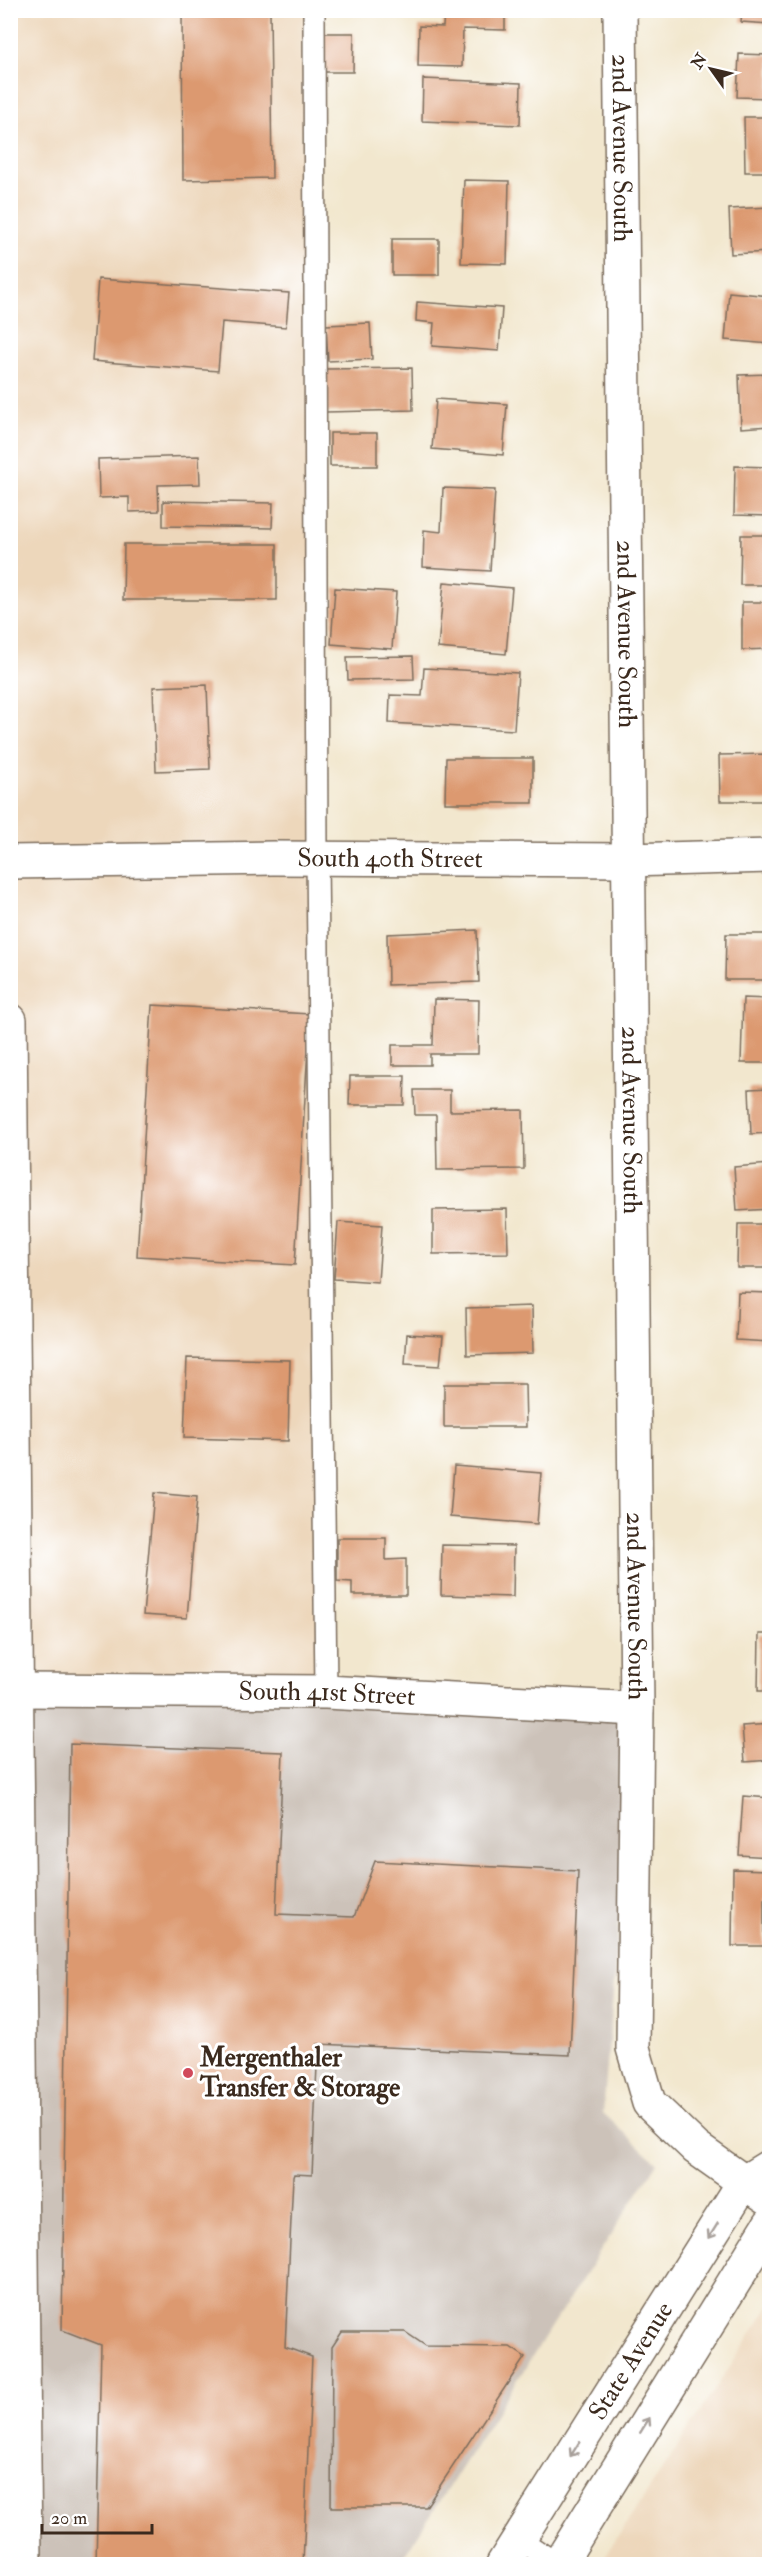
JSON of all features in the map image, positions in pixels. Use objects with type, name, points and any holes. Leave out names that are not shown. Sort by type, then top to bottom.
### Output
[{"type":"street","name":"2nd Avenue South","points":[[620,10],[637,1709],[633,2048],[649,2103],[696,2148],[761,2182]]},
{"type":"street","name":"South 40th Street","points":[[10,862],[317,858],[628,860],[770,856]]},
{"type":"street","points":[[10,1020],[25,2565]]},
{"type":"street","name":"South 41st Street","points":[[18,1690],[326,1692],[637,1709]]},
{"type":"street","name":"State Avenue","points":[[511,2552],[761,2182]]},
{"type":"street","name":"State Avenue","points":[[558,2565],[770,2224]]},
{"type":"lane","points":[[314,10],[317,858],[326,1692]]},
{"type":"lane","points":[[511,2552],[558,2565]]},
{"type":"shaded area","points":[[11,11],[314,11],[326,1692],[11,1689]]},
{"type":"shaded area","points":[[11,1689],[637,1709],[603,2113],[657,2163],[399,2564],[11,2564]]},
{"type":"shaded area","points":[[769,2307],[769,2564],[600,2564]]},
{"type":"building","points":[[182,10],[270,10],[272,178],[183,180]]},
{"type":"building","points":[[444,10],[505,10],[505,30],[463,29],[462,67],[418,66],[419,26],[443,27]]},
{"type":"building","points":[[742,10],[770,10],[770,24],[741,22]]},
{"type":"building","points":[[321,33],[354,33],[353,72],[320,72]]},
{"type":"building","points":[[739,54],[770,55],[770,98],[737,97]]},
{"type":"building","points":[[423,79],[521,83],[520,125],[422,121]]},
{"type":"building","points":[[744,117],[770,117],[770,172],[745,172]]},
{"type":"building","points":[[464,180],[509,181],[507,264],[461,263]]},
{"type":"building","points":[[770,207],[770,252],[731,254],[729,209]]},
{"type":"building","points":[[392,239],[439,239],[439,275],[392,275]]},
{"type":"building","points":[[98,279],[289,293],[286,327],[222,322],[218,371],[92,361]]},
{"type":"building","points":[[729,292],[770,296],[770,344],[725,340]]},
{"type":"building","points":[[417,302],[502,308],[499,351],[432,346],[434,323],[416,321]]},
{"type":"building","points":[[370,323],[372,359],[328,361],[326,325]]},
{"type":"building","points":[[412,368],[413,410],[326,412],[326,369]]},
{"type":"building","points":[[770,374],[770,426],[741,428],[739,375]]},
{"type":"building","points":[[436,399],[507,404],[503,455],[432,449]]},
{"type":"building","points":[[330,433],[377,433],[377,466],[330,466]]},
{"type":"building","points":[[199,456],[200,484],[158,485],[159,511],[129,512],[129,497],[99,498],[98,459]]},
{"type":"building","points":[[735,466],[770,467],[770,516],[734,515]]},
{"type":"building","points":[[443,488],[495,490],[490,571],[423,567],[424,530],[441,532]]},
{"type":"building","points":[[163,501],[273,503],[272,528],[163,526]]},
{"type":"building","points":[[741,535],[770,535],[770,585],[740,585]]},
{"type":"building","points":[[124,544],[277,544],[277,600],[123,600]]},
{"type":"building","points":[[444,582],[512,588],[506,654],[438,648]]},
{"type":"building","points":[[335,588],[396,592],[392,649],[331,644]]},
{"type":"building","points":[[742,602],[770,602],[770,649],[742,650]]},
{"type":"building","points":[[413,656],[414,679],[348,680],[347,657]]},
{"type":"building","points":[[424,668],[518,673],[514,730],[389,723],[390,695],[422,696]]},
{"type":"building","points":[[207,685],[210,769],[156,771],[153,687]]},
{"type":"building","points":[[770,754],[770,801],[720,801],[719,755]]},
{"type":"building","points":[[446,758],[533,758],[533,803],[445,803]]},
{"type":"building","points":[[477,930],[479,982],[388,985],[387,934]]},
{"type":"building","points":[[726,934],[770,934],[770,980],[725,980]]},
{"type":"building","points":[[743,998],[770,999],[770,1063],[741,1063]]},
{"type":"building","points":[[434,999],[479,1000],[478,1054],[430,1054],[430,1065],[392,1065],[392,1045],[433,1045]]},
{"type":"building","points":[[152,1005],[310,1014],[295,1265],[137,1256]]},
{"type":"building","points":[[350,1076],[405,1076],[404,1105],[349,1105]]},
{"type":"building","points":[[770,1088],[770,1133],[751,1134],[749,1089]]},
{"type":"building","points":[[414,1090],[450,1090],[450,1111],[523,1110],[524,1169],[437,1170],[436,1115],[415,1115]]},
{"type":"building","points":[[770,1164],[770,1209],[737,1211],[734,1167]]},
{"type":"building","points":[[507,1209],[508,1253],[433,1254],[433,1210]]},
{"type":"building","points":[[338,1222],[382,1225],[378,1282],[334,1279]]},
{"type":"building","points":[[738,1224],[770,1224],[770,1268],[737,1268]]},
{"type":"building","points":[[738,1292],[770,1293],[770,1342],[736,1340]]},
{"type":"building","points":[[532,1306],[533,1353],[467,1355],[466,1308]]},
{"type":"building","points":[[407,1334],[443,1336],[440,1366],[405,1364]]},
{"type":"building","points":[[187,1358],[290,1360],[288,1441],[184,1438]]},
{"type":"building","points":[[444,1384],[525,1384],[526,1427],[444,1427]]},
{"type":"building","points":[[454,1466],[541,1473],[537,1524],[450,1517]]},
{"type":"building","points":[[154,1493],[197,1497],[187,1618],[143,1615]]},
{"type":"building","points":[[337,1538],[386,1538],[386,1560],[406,1559],[406,1595],[352,1595],[352,1582],[337,1581]]},
{"type":"building","points":[[442,1545],[514,1546],[513,1597],[441,1595]]},
{"type":"building","points":[[759,1634],[770,1634],[770,1691],[758,1691]]},
{"type":"building","points":[[770,1724],[770,1760],[745,1762],[742,1726]]},
{"type":"building","points":[[70,1744],[283,1752],[276,1914],[354,1917],[375,1861],[578,1871],[570,2055],[318,2044],[312,2175],[294,2174],[293,2177],[285,2347],[312,2357],[303,2564],[96,2564],[101,2345],[62,2330]]},
{"type":"building","points":[[743,1796],[770,1798],[770,1857],[739,1855]]},
{"type":"building","points":[[733,1869],[770,1870],[769,1899],[764,1899],[764,1946],[732,1946]]},
{"type":"building","points":[[342,2332],[405,2332],[426,2346],[510,2347],[525,2357],[426,2507],[331,2507],[332,2347]]},
{"type":"place","name":"Mergenthaler Transfer & Storage","points":[[188,2073]]}]
